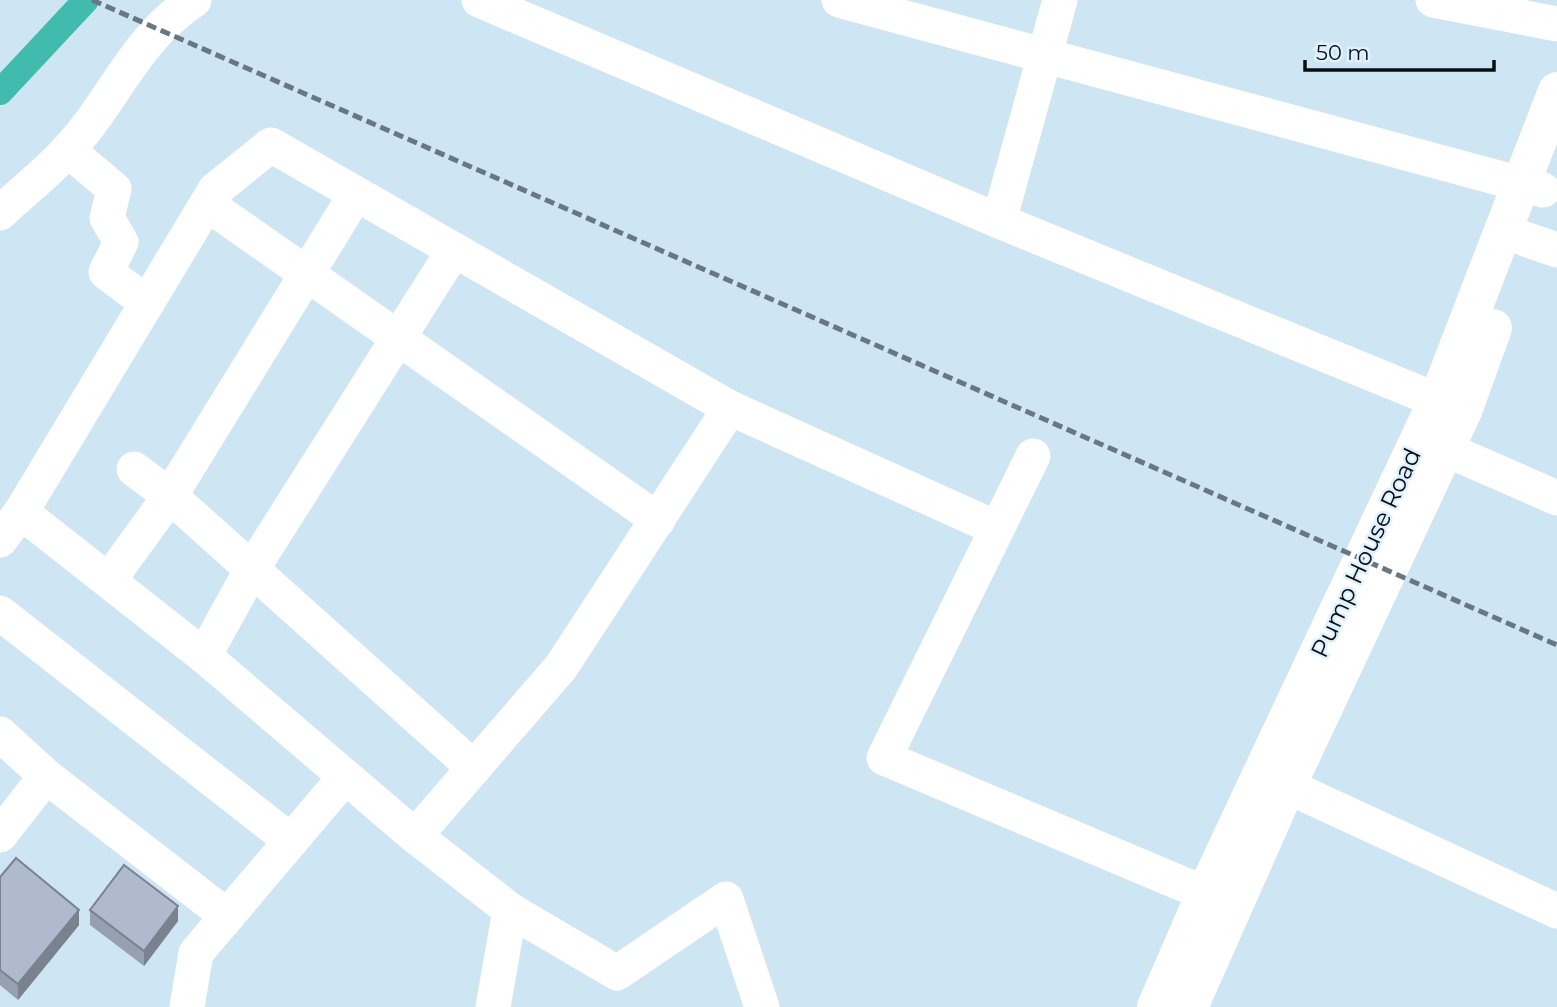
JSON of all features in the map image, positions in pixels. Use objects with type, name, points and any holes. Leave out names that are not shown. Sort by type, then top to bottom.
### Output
[{"type":"main road","name":"Pump House Road","points":[[1156,1007],[1219,900],[1450,405],[1533,187],[1557,91]]},
{"type":"main road","points":[[1189,1007],[1219,900],[1287,786],[1445,449],[1450,405],[1541,245],[1533,187],[1557,152]]},
{"type":"street","points":[[0,213],[68,150],[148,39],[173,14],[194,0]]},
{"type":"street","points":[[479,0],[999,221],[1450,405]]},
{"type":"street","points":[[839,0],[1533,187]]},
{"type":"street","points":[[999,221],[1060,0]]},
{"type":"street","points":[[1433,0],[1557,24]]},
{"type":"street","points":[[0,540],[21,512],[215,190],[271,145],[730,408],[996,528]]},
{"type":"street","points":[[68,150],[114,189],[107,218],[121,242],[106,272],[148,303]]},
{"type":"street","points":[[109,580],[170,496],[356,194]]},
{"type":"street","points":[[207,204],[658,520]]},
{"type":"street","points":[[204,656],[253,569],[454,250]]},
{"type":"street","points":[[415,836],[561,667],[730,408]]},
{"type":"street","points":[[1445,449],[1557,498]]},
{"type":"street","points":[[1033,456],[884,758],[1219,900]]},
{"type":"street","points":[[134,468],[253,569],[474,768]]},
{"type":"street","points":[[21,512],[204,656],[415,836],[510,909],[617,973],[726,899],[762,1007]]},
{"type":"street","points":[[0,613],[291,841]]},
{"type":"street","points":[[0,734],[46,776],[227,916]]},
{"type":"street","points":[[0,835],[46,776]]},
{"type":"street","points":[[187,1007],[196,953],[345,777]]},
{"type":"street","points":[[1287,786],[1557,911]]},
{"type":"street","points":[[493,1007],[510,909]]},
{"type":"building","points":[[16,858],[79,910],[18,984],[0,970],[0,877]]},
{"type":"building","points":[[124,865],[178,906],[144,951],[90,910]]},
{"type":"waterway","points":[[0,92],[86,0]]},
{"type":"railway","points":[[92,0],[1557,645]]}]
